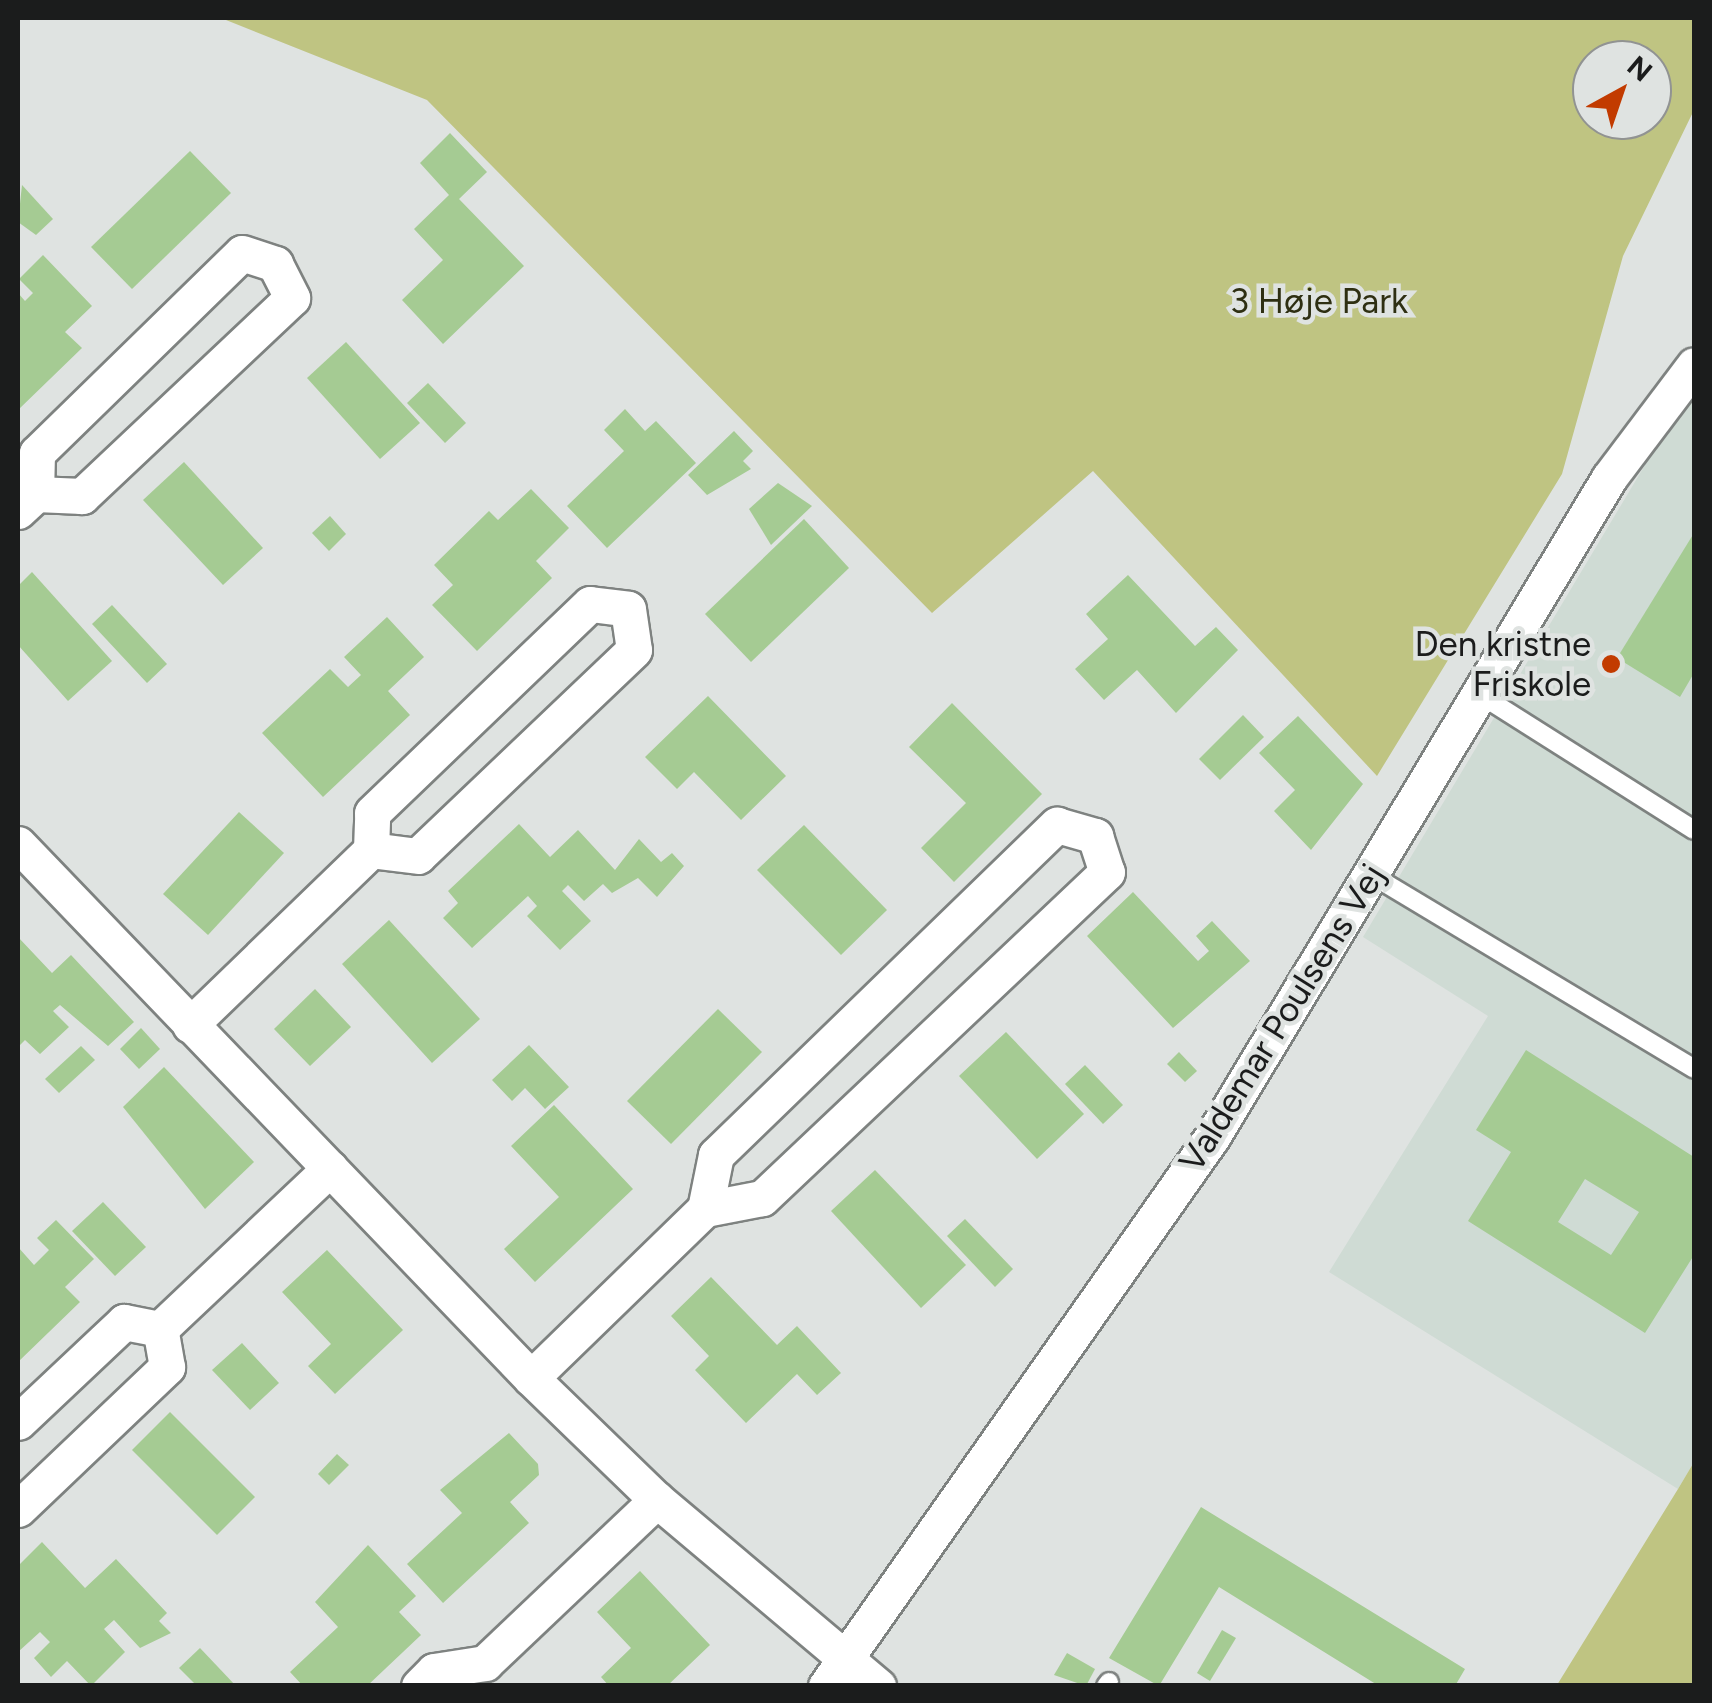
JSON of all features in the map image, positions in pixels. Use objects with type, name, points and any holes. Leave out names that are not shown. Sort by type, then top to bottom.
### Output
[{"type":"street","points":[[242,254],[275,264],[292,298],[82,496],[27,502],[37,454],[242,254]]},
{"type":"street","name":"Valdemar Poulsens Vej","points":[[835,1674],[1212,1137],[1609,478],[1694,365]]},
{"type":"street","points":[[190,1025],[371,850],[372,813],[590,604],[628,608],[634,650],[418,856],[371,850]]},
{"type":"street","points":[[531,1378],[705,1209],[762,1198],[1107,872],[1095,836],[1057,825],[716,1154],[705,1209]]},
{"type":"street","points":[[18,844],[531,1378],[835,1674],[878,1686]]},
{"type":"street","points":[[160,1329],[330,1168]]},
{"type":"street","points":[[18,1422],[124,1322],[160,1329]]},
{"type":"street","points":[[18,1509],[167,1367],[160,1329]]},
{"type":"street","points":[[419,1686],[434,1671],[483,1674],[657,1500]]},
{"type":"lane","points":[[1478,694],[1694,830]]},
{"type":"lane","points":[[1370,874],[1694,1068]]},
{"type":"shaded area","name":"Den kristne Friskole","points":[[1694,383],[1694,1462],[1678,1489],[1329,1272],[1488,1016],[1363,937]]},
{"type":"green space","name":"3 Høje Park","points":[[221,18],[1694,18],[1694,110],[1623,256],[1562,474],[1377,776],[1093,471],[932,613],[427,100]]},
{"type":"green space","points":[[1694,1462],[1694,1685],[1557,1685],[1678,1489]]},
{"type":"building","points":[[450,133],[487,172],[459,199],[524,266],[443,344],[402,300],[443,260],[414,229],[449,195],[420,163]]},
{"type":"building","points":[[190,151],[231,193],[132,289],[91,247]]},
{"type":"building","points":[[22,185],[53,219],[36,235],[18,222]]},
{"type":"building","points":[[43,255],[92,306],[65,332],[82,348],[18,410],[18,293],[25,301],[33,293],[19,279]]},
{"type":"building","points":[[346,342],[420,423],[380,459],[307,378]]},
{"type":"building","points":[[428,383],[466,423],[445,443],[407,403]]},
{"type":"building","points":[[625,409],[645,431],[656,421],[696,463],[607,548],[567,506],[624,451],[604,430]]},
{"type":"building","points":[[734,431],[753,451],[743,461],[751,469],[707,495],[688,475]]},
{"type":"building","points":[[184,462],[263,548],[223,585],[143,500]]},
{"type":"building","points":[[778,483],[812,506],[771,545],[749,509]]},
{"type":"building","points":[[531,489],[569,528],[536,561],[552,578],[477,651],[432,605],[453,585],[434,565],[489,511],[498,520]]},
{"type":"building","points":[[330,516],[346,534],[329,551],[312,533]]},
{"type":"building","points":[[804,519],[849,568],[751,662],[705,614]]},
{"type":"building","points":[[1694,533],[1694,673],[1680,697],[1617,658]]},
{"type":"building","points":[[32,572],[112,661],[68,701],[18,645],[18,586]]},
{"type":"building","points":[[1128,575],[1195,646],[1216,627],[1238,650],[1176,713],[1137,670],[1104,700],[1075,669],[1108,639],[1086,614]]},
{"type":"building","points":[[112,605],[167,664],[147,683],[92,624]]},
{"type":"building","points":[[387,617],[424,657],[388,691],[410,715],[323,797],[262,733],[330,669],[348,687],[361,675],[344,657]]},
{"type":"building","points":[[708,696],[786,776],[741,820],[694,772],[677,789],[645,757]]},
{"type":"building","points":[[952,703],[1042,794],[954,882],[921,848],[966,803],[909,747]]},
{"type":"building","points":[[1243,715],[1264,737],[1220,780],[1199,759]]},
{"type":"building","points":[[1298,716],[1363,784],[1311,850],[1274,811],[1295,790],[1259,753]]},
{"type":"building","points":[[239,812],[284,853],[208,935],[163,894]]},
{"type":"building","points":[[519,824],[550,857],[578,830],[615,870],[639,839],[661,862],[672,853],[684,866],[657,897],[638,878],[612,893],[603,884],[584,901],[568,885],[562,891],[591,921],[560,950],[527,916],[537,906],[528,896],[472,948],[443,918],[458,903],[448,891]]},
{"type":"building","points":[[804,825],[887,910],[841,955],[757,870]]},
{"type":"building","points":[[1133,892],[1198,961],[1209,951],[1196,936],[1212,921],[1250,961],[1173,1028],[1087,936]]},
{"type":"building","points":[[389,920],[480,1019],[432,1063],[342,964]]},
{"type":"building","points":[[18,937],[52,973],[71,955],[134,1022],[108,1046],[60,1005],[53,1011],[69,1027],[40,1054],[25,1040],[18,1047]]},
{"type":"building","points":[[315,989],[351,1027],[310,1066],[274,1029]]},
{"type":"building","points":[[718,1009],[762,1052],[671,1144],[627,1101]]},
{"type":"building","points":[[141,1028],[160,1049],[139,1069],[120,1049]]},
{"type":"building","points":[[1006,1032],[1084,1114],[1037,1159],[959,1076]]},
{"type":"building","points":[[529,1045],[569,1087],[545,1109],[525,1088],[512,1101],[492,1080]]},
{"type":"building","points":[[81,1046],[95,1060],[59,1093],[45,1079]]},
{"type":"building","points":[[1526,1050],[1694,1157],[1694,1255],[1645,1333],[1468,1221],[1511,1152],[1476,1130]],"holes":[[[1585,1179],[1639,1212],[1611,1255],[1558,1222]]]},
{"type":"building","points":[[1179,1052],[1197,1071],[1185,1082],[1167,1064]]},
{"type":"building","points":[[1085,1065],[1123,1105],[1103,1124],[1065,1084]]},
{"type":"building","points":[[164,1067],[254,1162],[205,1209],[123,1107]]},
{"type":"building","points":[[554,1105],[633,1189],[535,1282],[504,1249],[559,1197],[511,1146]]},
{"type":"building","points":[[875,1170],[966,1265],[921,1308],[831,1211]]},
{"type":"building","points":[[103,1202],[146,1247],[115,1276],[72,1231]]},
{"type":"building","points":[[965,1219],[1013,1269],[995,1287],[947,1236]]},
{"type":"building","points":[[56,1220],[94,1259],[65,1287],[80,1302],[18,1362],[18,1247],[34,1265],[49,1250],[37,1238]]},
{"type":"building","points":[[327,1250],[403,1330],[335,1394],[308,1366],[331,1344],[282,1292]]},
{"type":"building","points":[[711,1277],[777,1345],[797,1326],[841,1373],[817,1395],[797,1374],[746,1423],[695,1370],[709,1356],[671,1316]]},
{"type":"building","points":[[242,1343],[279,1383],[250,1410],[212,1370]]},
{"type":"building","points":[[170,1412],[255,1497],[217,1535],[132,1450]]},
{"type":"building","points":[[509,1433],[538,1464],[539,1475],[510,1502],[529,1523],[443,1603],[407,1564],[462,1513],[440,1490]]},
{"type":"building","points":[[337,1454],[349,1465],[329,1485],[318,1474]]},
{"type":"building","points":[[1201,1507],[1465,1669],[1455,1686],[1379,1686],[1219,1587],[1159,1686],[1109,1658]]},
{"type":"building","points":[[42,1542],[85,1588],[116,1559],[167,1613],[159,1621],[171,1633],[140,1648],[114,1620],[104,1629],[125,1652],[91,1686],[67,1661],[51,1677],[34,1658],[50,1642],[40,1632],[18,1652],[18,1566]]},
{"type":"building","points":[[368,1545],[416,1596],[399,1612],[421,1635],[367,1686],[303,1686],[290,1672],[338,1627],[315,1602]]},
{"type":"building","points":[[640,1571],[710,1645],[667,1686],[609,1686],[601,1677],[631,1648],[597,1612]]},
{"type":"building","points":[[1222,1630],[1236,1638],[1210,1681],[1197,1673]]},
{"type":"building","points":[[200,1648],[236,1686],[197,1686],[179,1668]]},
{"type":"building","points":[[1067,1653],[1095,1669],[1086,1686],[1054,1675]]},
{"type":"place","name":"Den kristne Friskole","points":[[1611,664]]}]
